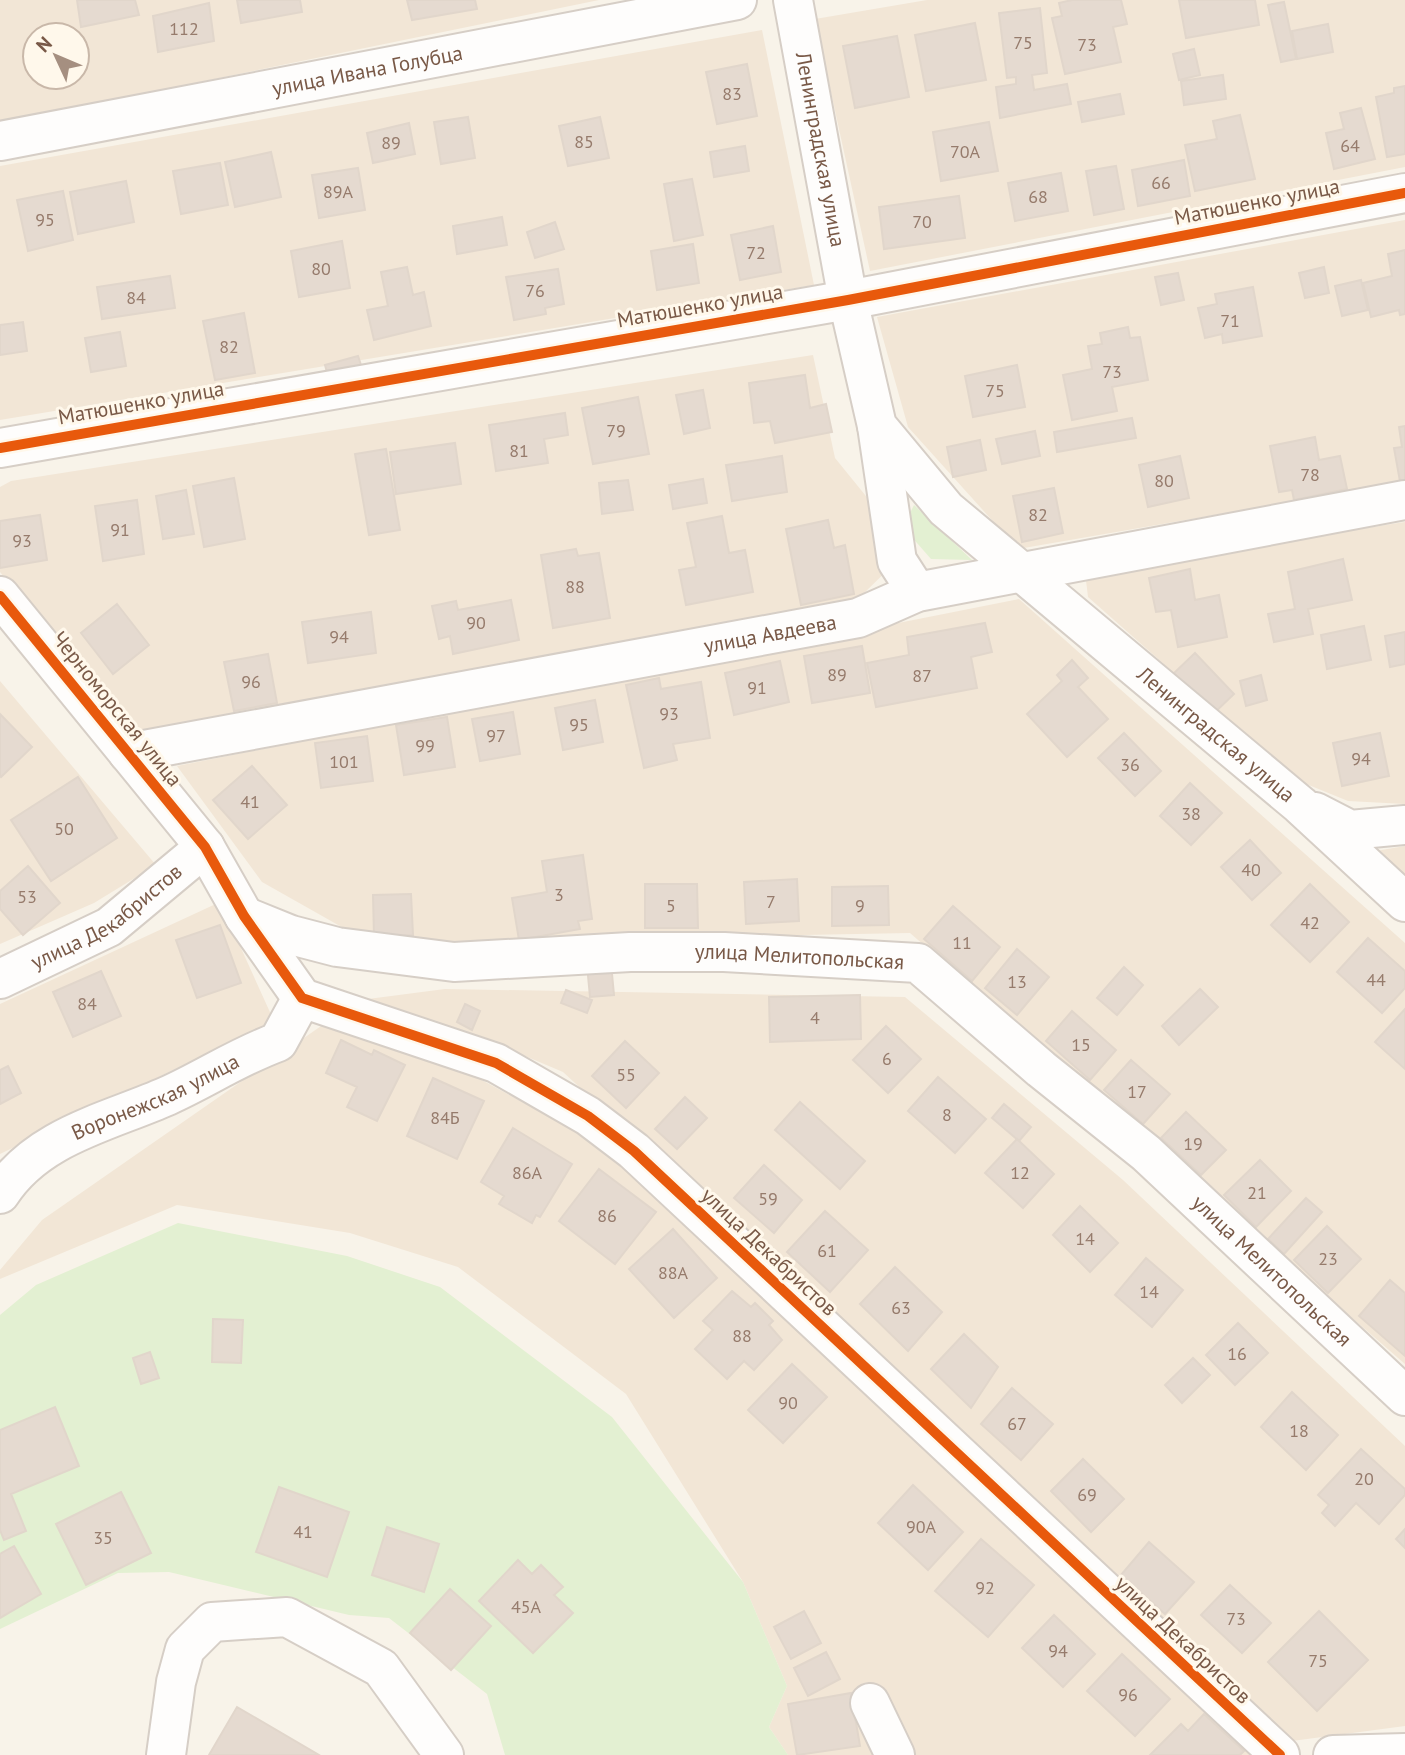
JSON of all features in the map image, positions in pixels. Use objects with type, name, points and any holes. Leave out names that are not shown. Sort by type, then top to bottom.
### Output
[{"type":"street","name":"улица Ивана Голубца","points":[[0,141],[737,0]]},
{"type":"street","name":"Ленинградская улица","points":[[793,0],[848,300],[877,426],[897,561],[917,592]]},
{"type":"street","name":"Матюшенко улица","points":[[0,448],[848,300],[1405,193]]},
{"type":"street","name":"Ленинградская улица","points":[[877,426],[946,509],[1300,805],[1405,902]]},
{"type":"street","name":"улица Авдеева","points":[[128,753],[858,618],[917,592],[1405,500]]},
{"type":"street","name":"Черноморская улица","points":[[0,596],[205,847]]},
{"type":"street","points":[[1300,805],[1350,830],[1405,825]]},
{"type":"street","name":"улица Декабристов","points":[[0,979],[109,927],[205,847],[244,916],[302,998],[496,1063],[588,1116],[634,1151],[1279,1755]]},
{"type":"street","name":"улица Мелитопольская","points":[[244,916],[291,934],[337,947],[454,962],[657,952],[918,963],[1041,1069],[1146,1153],[1405,1396]]},
{"type":"street","name":"Воронежская улица","points":[[0,1194],[14,1173],[75,1131],[167,1096],[250,1052],[278,1042],[302,998]]},
{"type":"street","points":[[166,1755],[176,1682],[185,1649],[212,1622],[287,1616],[381,1668],[443,1755]]},
{"type":"street","points":[[870,1703],[895,1755]]},
{"type":"street","points":[[1333,1755],[1405,1753]]},
{"type":"shaded area","points":[[0,0],[599,0],[0,123]]},
{"type":"shaded area","points":[[927,0],[1405,0],[1405,167],[870,271],[815,19]]},
{"type":"shaded area","points":[[762,30],[814,285],[0,420],[0,166]]},
{"type":"shaded area","points":[[1405,220],[1405,482],[1018,549],[908,427],[877,317]]},
{"type":"shaded area","points":[[813,355],[835,458],[909,549],[857,600],[134,732],[0,572],[0,487],[11,481]]},
{"type":"shaded area","points":[[1405,522],[1405,804],[1348,801],[1294,779],[1088,597],[1085,572]]},
{"type":"shaded area","points":[[1019,599],[1405,943],[1405,1364],[910,933],[370,943],[262,882],[177,766]]},
{"type":"shaded area","points":[[0,681],[156,865],[94,903],[0,944]]},
{"type":"shaded area","points":[[1405,846],[1405,887],[1376,851]]},
{"type":"shaded area","points":[[220,902],[274,1021],[0,1154],[0,1004]]},
{"type":"shaded area","points":[[445,989],[905,997],[1123,1180],[1405,1446],[1405,1726],[1292,1741],[563,1072],[499,1045],[368,999]]},
{"type":"shaded area","points":[[324,1024],[478,1078],[600,1144],[1259,1755],[788,1755],[769,1727],[787,1686],[743,1582],[626,1394],[458,1267],[350,1233],[177,1205],[0,1279],[0,1270],[42,1220]]},
{"type":"green space","points":[[914,505],[972,560],[931,559],[903,527]]},
{"type":"green space","points":[[178,1223],[347,1256],[440,1287],[612,1417],[743,1582],[787,1686],[769,1727],[788,1755],[505,1755],[487,1694],[389,1618],[349,1615],[169,1572],[118,1573],[0,1629],[0,1315],[36,1285]]},
{"type":"building","points":[[77,0],[135,0],[139,15],[91,25],[91,21],[80,21]]},
{"type":"building","points":[[237,0],[300,0],[302,12],[241,23]]},
{"type":"building","points":[[407,0],[475,0],[477,9],[412,20]]},
{"type":"building","points":[[1072,0],[1121,0],[1127,24],[1113,27],[1121,62],[1065,74],[1052,18],[1062,16],[1059,3]]},
{"type":"building","points":[[1179,0],[1255,0],[1259,25],[1186,38]]},
{"type":"building","points":[[1284,2],[1296,59],[1281,62],[1268,5]]},
{"type":"building","points":[[209,3],[214,41],[158,52],[153,16]]},
{"type":"building","points":[[1040,8],[1047,73],[1032,75],[1034,90],[1067,84],[1071,104],[1000,118],[996,87],[1016,84],[1016,77],[1007,78],[999,13]]},
{"type":"building","points":[[975,23],[986,80],[926,91],[915,35]]},
{"type":"building","points":[[1328,24],[1333,52],[1297,59],[1292,31]]},
{"type":"building","points":[[897,36],[909,97],[855,108],[843,46]]},
{"type":"building","points":[[1194,49],[1200,75],[1179,80],[1173,54]]},
{"type":"building","points":[[747,64],[757,116],[717,124],[706,72]]},
{"type":"building","points":[[1223,75],[1226,99],[1184,105],[1181,81]]},
{"type":"building","points":[[1405,86],[1405,154],[1387,157],[1376,97],[1394,93],[1394,88]]},
{"type":"building","points":[[1120,94],[1124,114],[1082,122],[1078,102]]},
{"type":"building","points":[[1361,108],[1375,159],[1334,169],[1326,133],[1344,129],[1340,113]]},
{"type":"building","points":[[1240,115],[1255,179],[1195,191],[1185,145],[1217,139],[1213,121]]},
{"type":"building","points":[[468,117],[475,158],[441,164],[434,122]]},
{"type":"building","points":[[600,117],[609,158],[568,166],[559,126]]},
{"type":"building","points":[[989,122],[998,171],[941,181],[933,132]]},
{"type":"building","points":[[409,123],[415,154],[373,163],[367,133]]},
{"type":"building","points":[[745,146],[749,171],[714,177],[710,152]]},
{"type":"building","points":[[271,152],[281,197],[235,207],[225,162]]},
{"type":"building","points":[[1184,160],[1190,196],[1138,206],[1132,170]]},
{"type":"building","points":[[220,163],[228,205],[181,214],[173,171]]},
{"type":"building","points":[[1116,166],[1124,209],[1094,215],[1086,171]]},
{"type":"building","points":[[358,168],[365,210],[319,218],[312,175]]},
{"type":"building","points":[[1061,173],[1068,211],[1015,221],[1008,183]]},
{"type":"building","points":[[692,179],[703,235],[674,241],[664,184]]},
{"type":"building","points":[[126,181],[134,222],[78,234],[70,192]]},
{"type":"building","points":[[63,191],[73,240],[28,251],[17,200]]},
{"type":"building","points":[[959,196],[965,238],[884,249],[879,207]]},
{"type":"building","points":[[502,217],[507,245],[457,254],[453,226]]},
{"type":"building","points":[[555,222],[564,249],[535,258],[527,232]]},
{"type":"building","points":[[773,226],[781,272],[740,280],[731,235]]},
{"type":"building","points":[[342,241],[350,288],[299,297],[291,251]]},
{"type":"building","points":[[693,244],[699,283],[657,290],[651,251]]},
{"type":"building","points":[[1405,250],[1405,314],[1400,315],[1399,310],[1371,317],[1363,283],[1392,276],[1388,254]]},
{"type":"building","points":[[407,267],[413,295],[424,292],[431,326],[374,340],[367,310],[388,306],[381,272]]},
{"type":"building","points":[[1324,267],[1329,293],[1305,298],[1299,273]]},
{"type":"building","points":[[558,269],[564,304],[545,308],[546,314],[514,320],[506,277]]},
{"type":"building","points":[[1178,273],[1184,300],[1161,305],[1155,277]]},
{"type":"building","points":[[170,276],[175,308],[102,319],[97,287]]},
{"type":"building","points":[[1361,280],[1368,310],[1342,316],[1335,286]]},
{"type":"building","points":[[1253,287],[1262,336],[1223,343],[1222,334],[1205,338],[1198,308],[1217,304],[1215,294]]},
{"type":"building","points":[[244,313],[255,373],[215,380],[203,321]]},
{"type":"building","points":[[23,322],[27,351],[0,355],[0,325]]},
{"type":"building","points":[[1128,327],[1130,338],[1140,337],[1148,380],[1112,387],[1117,411],[1072,420],[1063,375],[1092,369],[1088,346],[1102,344],[1100,333]]},
{"type":"building","points":[[120,332],[126,366],[91,372],[85,338]]},
{"type":"building","points":[[358,356],[363,371],[329,380],[325,365]]},
{"type":"building","points":[[1017,365],[1025,407],[973,417],[965,376]]},
{"type":"building","points":[[805,375],[810,408],[826,404],[832,432],[775,443],[770,421],[754,423],[749,383]]},
{"type":"building","points":[[703,390],[710,428],[684,434],[676,395]]},
{"type":"building","points":[[638,397],[649,454],[593,464],[582,408]]},
{"type":"building","points":[[565,413],[568,435],[544,439],[548,463],[496,471],[489,425]]},
{"type":"building","points":[[1132,418],[1136,438],[1057,452],[1054,432]]},
{"type":"building","points":[[1405,426],[1405,486],[1401,487],[1394,448],[1402,447],[1399,427]]},
{"type":"building","points":[[1035,431],[1040,456],[1002,464],[996,439]]},
{"type":"building","points":[[1315,437],[1319,460],[1340,456],[1347,489],[1294,500],[1292,490],[1279,492],[1270,446]]},
{"type":"building","points":[[980,440],[986,470],[953,477],[947,447]]},
{"type":"building","points":[[455,443],[461,484],[396,494],[390,452]]},
{"type":"building","points":[[386,449],[400,530],[369,535],[355,454]]},
{"type":"building","points":[[782,456],[787,492],[732,501],[726,465]]},
{"type":"building","points":[[1180,456],[1189,498],[1148,507],[1139,465]]},
{"type":"building","points":[[234,478],[245,539],[204,547],[193,486]]},
{"type":"building","points":[[703,479],[707,503],[673,509],[669,485]]},
{"type":"building","points":[[628,480],[633,510],[602,514],[599,483]]},
{"type":"building","points":[[1054,488],[1063,533],[1022,542],[1013,496]]},
{"type":"building","points":[[186,490],[194,534],[163,539],[156,496]]},
{"type":"building","points":[[137,500],[144,554],[103,561],[95,506]]},
{"type":"building","points":[[40,515],[47,560],[0,568],[0,521]]},
{"type":"building","points":[[722,516],[729,553],[745,550],[753,592],[686,605],[679,570],[696,567],[687,523]]},
{"type":"building","points":[[828,520],[834,548],[845,545],[854,594],[801,605],[786,529]]},
{"type":"building","points":[[576,549],[578,556],[599,553],[610,618],[553,628],[541,555]]},
{"type":"building","points":[[1343,559],[1352,600],[1308,609],[1313,634],[1274,642],[1268,614],[1295,609],[1288,572]]},
{"type":"building","points":[[1190,569],[1195,600],[1219,595],[1227,637],[1178,647],[1171,610],[1156,612],[1149,578]]},
{"type":"building","points":[[511,600],[519,640],[453,654],[450,636],[439,639],[432,606],[456,601],[458,610]]},
{"type":"building","points":[[117,604],[149,645],[113,674],[81,633]]},
{"type":"building","points":[[371,612],[376,653],[308,663],[302,622]]},
{"type":"building","points":[[985,623],[992,652],[971,657],[977,688],[876,707],[867,663],[909,655],[907,637]]},
{"type":"building","points":[[1364,626],[1371,660],[1327,669],[1321,635]]},
{"type":"building","points":[[1405,632],[1405,664],[1390,667],[1385,636]]},
{"type":"building","points":[[862,646],[870,693],[812,703],[804,656]]},
{"type":"building","points":[[1195,653],[1234,694],[1212,715],[1172,675]]},
{"type":"building","points":[[268,654],[277,703],[234,711],[224,662]]},
{"type":"building","points":[[1072,660],[1088,678],[1078,687],[1108,719],[1067,757],[1027,714],[1062,681],[1057,675]]},
{"type":"building","points":[[780,661],[789,702],[734,715],[725,673]]},
{"type":"building","points":[[1261,675],[1267,700],[1246,706],[1240,681]]},
{"type":"building","points":[[659,678],[661,689],[701,682],[710,738],[673,744],[677,760],[644,768],[626,685]]},
{"type":"building","points":[[595,700],[603,742],[563,750],[555,708]]},
{"type":"building","points":[[513,712],[520,754],[480,761],[472,719]]},
{"type":"building","points":[[0,714],[32,747],[1,777],[0,776]]},
{"type":"building","points":[[447,717],[455,767],[404,775],[396,725]]},
{"type":"building","points":[[1124,733],[1161,771],[1135,796],[1098,758]]},
{"type":"building","points":[[1380,733],[1389,776],[1342,786],[1333,743]]},
{"type":"building","points":[[367,736],[373,781],[321,788],[315,743]]},
{"type":"building","points":[[252,766],[287,805],[248,839],[213,800]]},
{"type":"building","points":[[78,777],[117,838],[51,881],[11,820]]},
{"type":"building","points":[[1190,783],[1222,813],[1191,845],[1160,816]]},
{"type":"building","points":[[1250,840],[1281,873],[1252,900],[1221,867]]},
{"type":"building","points":[[583,855],[592,919],[578,921],[580,929],[519,940],[512,898],[547,892],[542,861]]},
{"type":"building","points":[[28,866],[60,903],[23,935],[0,909],[0,891]]},
{"type":"building","points":[[797,879],[799,921],[746,924],[744,882]]},
{"type":"building","points":[[645,884],[697,884],[698,928],[645,928]]},
{"type":"building","points":[[1310,884],[1349,922],[1310,962],[1271,925]]},
{"type":"building","points":[[888,886],[889,925],[832,926],[832,887]]},
{"type":"building","points":[[411,894],[413,935],[374,937],[373,895]]},
{"type":"building","points":[[953,906],[1000,947],[972,981],[924,939]]},
{"type":"building","points":[[220,925],[241,983],[197,998],[176,940]]},
{"type":"building","points":[[1368,938],[1405,971],[1405,988],[1382,1013],[1337,972]]},
{"type":"building","points":[[1017,949],[1049,977],[1017,1015],[985,988]]},
{"type":"building","points":[[611,963],[614,995],[590,997],[587,965]]},
{"type":"building","points":[[1124,967],[1143,985],[1117,1015],[1097,998]]},
{"type":"building","points":[[101,971],[121,1016],[73,1037],[53,992]]},
{"type":"building","points":[[1200,989],[1218,1007],[1179,1045],[1162,1026]]},
{"type":"building","points":[[566,990],[592,1000],[587,1013],[561,1003]]},
{"type":"building","points":[[860,995],[861,1039],[770,1042],[769,997]]},
{"type":"building","points":[[465,1004],[480,1011],[472,1030],[457,1022]]},
{"type":"building","points":[[1405,1009],[1405,1069],[1375,1042]]},
{"type":"building","points":[[1072,1011],[1116,1050],[1090,1080],[1046,1041]]},
{"type":"building","points":[[886,1026],[921,1059],[888,1093],[853,1060]]},
{"type":"building","points":[[341,1040],[372,1055],[374,1050],[405,1065],[377,1121],[347,1107],[357,1087],[326,1073]]},
{"type":"building","points":[[625,1041],[659,1073],[626,1108],[592,1076]]},
{"type":"building","points":[[1131,1060],[1170,1094],[1143,1124],[1104,1090]]},
{"type":"building","points":[[8,1066],[21,1093],[0,1104],[0,1070]]},
{"type":"building","points":[[938,1077],[986,1119],[955,1153],[908,1111]]},
{"type":"building","points":[[433,1078],[484,1101],[457,1159],[407,1136]]},
{"type":"building","points":[[685,1097],[707,1118],[677,1149],[655,1129]]},
{"type":"building","points":[[800,1102],[865,1161],[840,1189],[775,1130]]},
{"type":"building","points":[[1004,1104],[1031,1127],[1019,1141],[992,1118]]},
{"type":"building","points":[[1186,1112],[1226,1150],[1201,1175],[1161,1138]]},
{"type":"building","points":[[513,1128],[572,1164],[540,1217],[536,1215],[532,1223],[499,1204],[504,1196],[481,1182]]},
{"type":"building","points":[[1017,1139],[1054,1174],[1023,1208],[985,1173]]},
{"type":"building","points":[[1260,1160],[1291,1191],[1256,1227],[1224,1195]]},
{"type":"building","points":[[764,1165],[802,1200],[774,1233],[734,1198]]},
{"type":"building","points":[[599,1169],[656,1212],[615,1264],[559,1221]]},
{"type":"building","points":[[1306,1198],[1322,1212],[1284,1254],[1268,1239]]},
{"type":"building","points":[[1080,1206],[1118,1243],[1090,1272],[1053,1235]]},
{"type":"building","points":[[825,1211],[868,1250],[830,1292],[787,1252]]},
{"type":"building","points":[[1327,1226],[1361,1259],[1328,1293],[1294,1260]]},
{"type":"building","points":[[673,1229],[717,1278],[674,1318],[629,1269]]},
{"type":"building","points":[[1146,1258],[1183,1290],[1152,1327],[1115,1295]]},
{"type":"building","points":[[895,1267],[942,1312],[908,1351],[860,1304]]},
{"type":"building","points":[[1390,1280],[1405,1293],[1405,1356],[1359,1316]]},
{"type":"building","points":[[732,1291],[751,1307],[755,1303],[773,1321],[769,1325],[782,1340],[754,1370],[744,1361],[727,1379],[695,1349],[713,1330],[703,1321]]},
{"type":"building","points":[[213,1319],[243,1320],[241,1363],[212,1362]]},
{"type":"building","points":[[1238,1323],[1268,1353],[1235,1385],[1206,1355]]},
{"type":"building","points":[[964,1334],[998,1367],[971,1408],[931,1369]]},
{"type":"building","points":[[150,1352],[159,1378],[141,1384],[133,1358]]},
{"type":"building","points":[[1193,1358],[1210,1375],[1182,1403],[1165,1385]]},
{"type":"building","points":[[792,1364],[827,1397],[783,1443],[748,1410]]},
{"type":"building","points":[[1012,1388],[1053,1424],[1021,1460],[981,1424]]},
{"type":"building","points":[[1292,1392],[1338,1435],[1306,1470],[1261,1427]]},
{"type":"building","points":[[55,1407],[79,1466],[11,1494],[26,1531],[4,1540],[0,1530],[0,1430]]},
{"type":"building","points":[[1361,1449],[1405,1489],[1405,1495],[1379,1524],[1356,1503],[1335,1526],[1322,1513],[1329,1505],[1318,1495]]},
{"type":"building","points":[[1083,1459],[1124,1499],[1091,1532],[1051,1491]]},
{"type":"building","points":[[913,1485],[963,1532],[928,1570],[878,1523]]},
{"type":"building","points":[[279,1487],[349,1512],[327,1577],[256,1552]]},
{"type":"building","points":[[121,1492],[151,1553],[86,1585],[56,1524]]},
{"type":"building","points":[[387,1527],[439,1544],[424,1592],[372,1575]]},
{"type":"building","points":[[1405,1529],[1405,1548],[1396,1539]]},
{"type":"building","points":[[981,1539],[1034,1585],[988,1637],[935,1591]]},
{"type":"building","points":[[1149,1542],[1194,1582],[1165,1614],[1121,1575]]},
{"type":"building","points":[[14,1546],[41,1594],[0,1618],[0,1554]]},
{"type":"building","points":[[518,1560],[532,1574],[541,1565],[563,1587],[554,1595],[573,1613],[533,1653],[479,1601]]},
{"type":"building","points":[[1230,1585],[1271,1623],[1242,1653],[1201,1615]]},
{"type":"building","points":[[450,1589],[491,1626],[451,1670],[410,1633]]},
{"type":"building","points":[[804,1611],[821,1643],[791,1659],[774,1627]]},
{"type":"building","points":[[1319,1611],[1368,1660],[1317,1711],[1268,1662]]},
{"type":"building","points":[[1054,1615],[1095,1654],[1063,1687],[1022,1648]]},
{"type":"building","points":[[826,1652],[840,1679],[808,1696],[794,1668]]},
{"type":"building","points":[[1122,1654],[1170,1699],[1135,1736],[1087,1691]]},
{"type":"building","points":[[851,1693],[860,1746],[797,1755],[788,1704]]},
{"type":"building","points":[[237,1707],[319,1755],[209,1755]]},
{"type":"building","points":[[1204,1714],[1244,1751],[1240,1755],[1150,1755],[1181,1724],[1188,1731]]},
{"type":"cycle path","points":[[0,448],[848,300],[1405,193]]},
{"type":"cycle path","points":[[0,596],[205,847],[244,916],[302,998],[496,1063],[588,1116],[634,1151],[1280,1755]]}]
